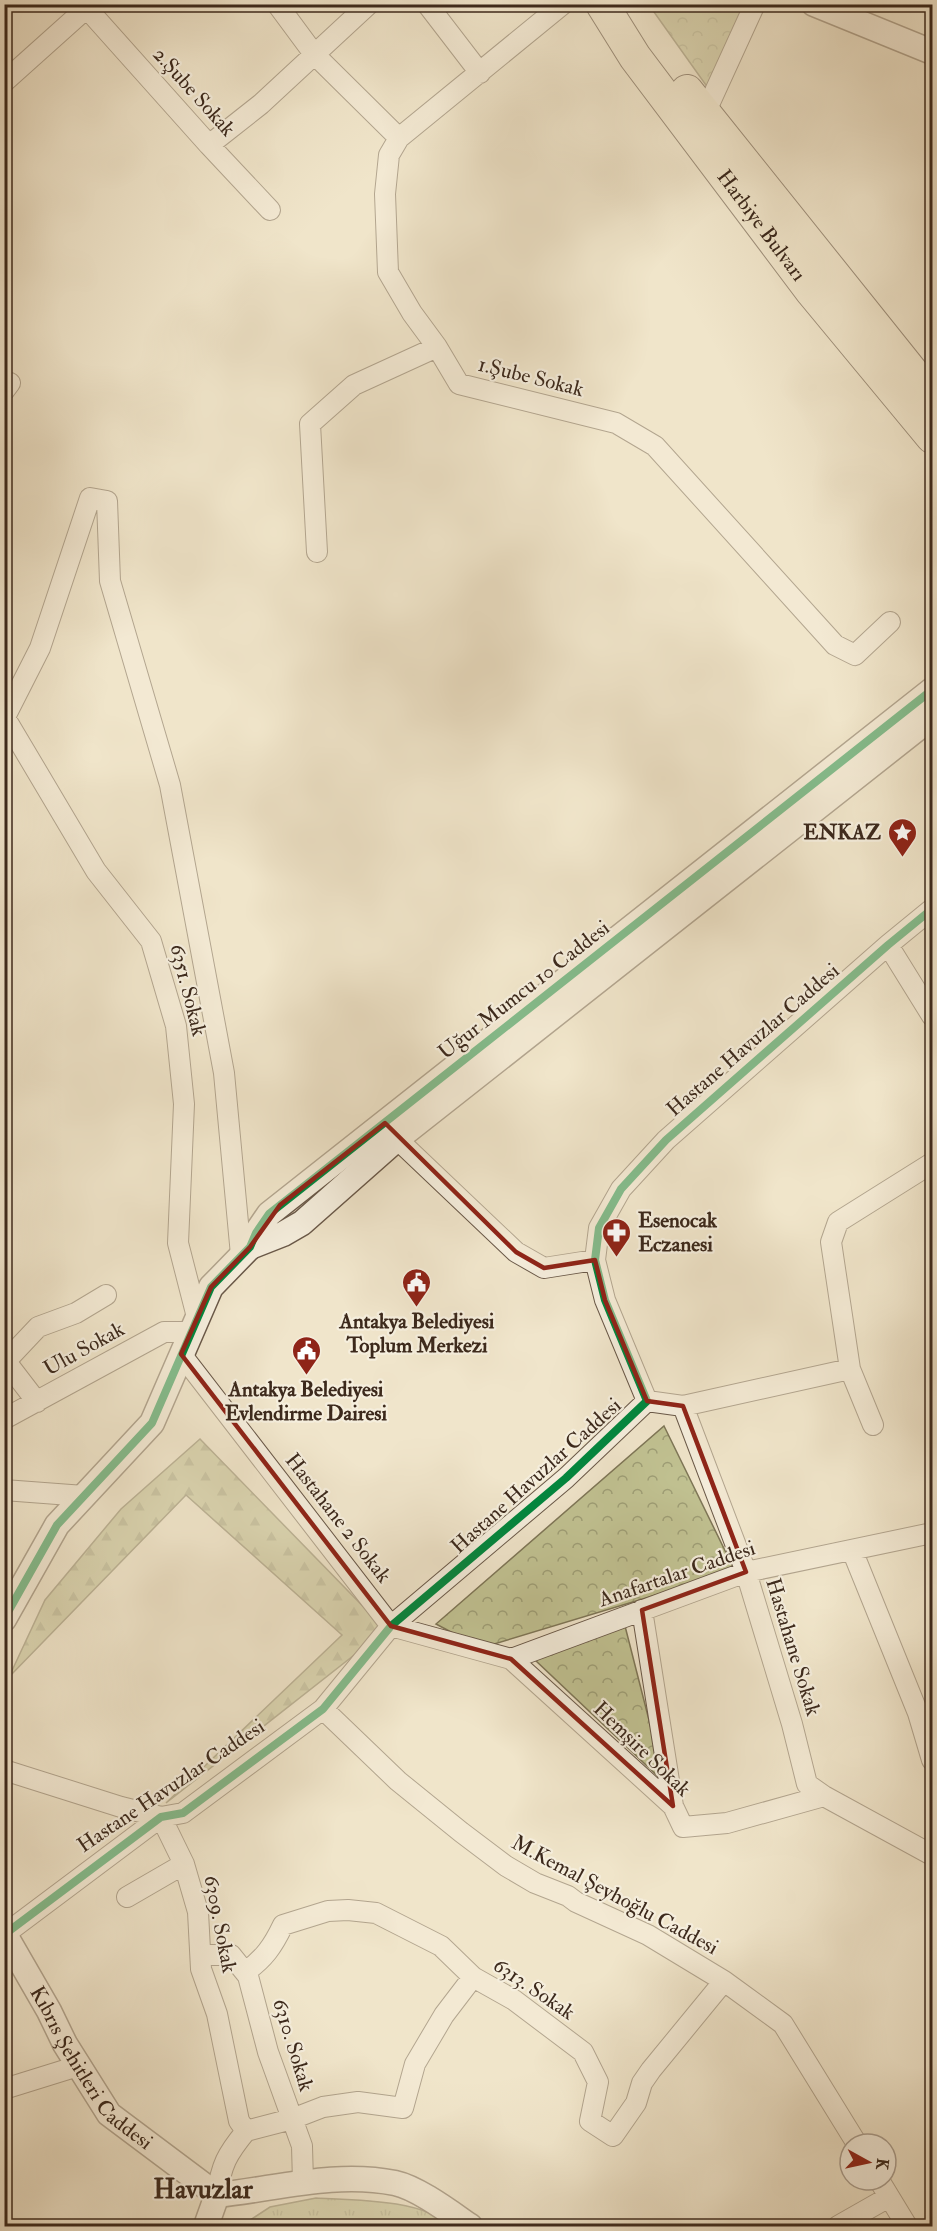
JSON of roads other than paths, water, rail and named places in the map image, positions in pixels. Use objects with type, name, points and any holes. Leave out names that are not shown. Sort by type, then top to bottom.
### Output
[{"type":"main road","name":"Harbiye Bulvarı","points":[[602,4],[635,57],[699,124],[933,397]]},
{"type":"main road","name":"Harbiye Bulvarı","points":[[625,4],[699,124],[812,292],[933,437]]},
{"type":"street","points":[[277,4],[314,54],[399,138]]},
{"type":"street","points":[[209,145],[261,104],[369,4]]},
{"type":"street","points":[[427,4],[480,73]]},
{"type":"street","name":"1.Şube Sokak","points":[[563,4],[399,138],[388,155],[385,194],[388,272],[459,384],[616,423],[656,446],[835,645],[855,655],[890,622]]},
{"type":"street","points":[[699,124],[755,4]]},
{"type":"street","points":[[814,4],[933,52]]},
{"type":"street","points":[[4,82],[87,6]]},
{"type":"street","name":"2.Şube Sokak","points":[[87,6],[209,145],[270,210]]},
{"type":"street","points":[[316,552],[310,424],[354,385],[437,347]]},
{"type":"street","points":[[5,716],[40,648],[90,498],[106,501],[110,581],[170,785],[224,1073],[245,1251]]},
{"type":"street","name":"Uğur Mumcu 10 Caddesi","points":[[391,1131],[933,690]]},
{"type":"street","name":"6351. Sokak","points":[[5,716],[96,871],[151,941],[176,1026],[184,1104],[178,1243],[194,1324]]},
{"type":"street","name":"Uğur Mumcu 10 Caddesi","points":[[4,1619],[57,1525],[152,1423],[211,1287],[245,1251],[269,1214],[391,1131],[933,717]]},
{"type":"street","name":"Hastane Havuzlar Caddesi","points":[[5,1934],[161,1817],[183,1813],[323,1709],[391,1626],[566,1478],[647,1401],[605,1299],[595,1260],[599,1228],[621,1189],[666,1140],[888,945],[933,909]]},
{"type":"street","points":[[888,945],[933,1016]]},
{"type":"street","points":[[391,1131],[516,1252],[544,1268],[595,1260]]},
{"type":"street","points":[[873,1425],[850,1369],[831,1242],[838,1222],[933,1163]]},
{"type":"street","points":[[37,1402],[5,1360],[38,1328],[76,1313],[106,1295]]},
{"type":"street","name":"Ulu Sokak","points":[[4,1419],[164,1332],[194,1324]]},
{"type":"street","name":"Hastahane 2 Sokak","points":[[181,1354],[391,1626]]},
{"type":"street","points":[[647,1401],[683,1406],[850,1369]]},
{"type":"street","name":"Hastahane Sokak","points":[[683,1406],[746,1572],[792,1724],[807,1784],[824,1796]]},
{"type":"street","points":[[4,1490],[84,1496]]},
{"type":"street","name":"Anafartalar Caddesi","points":[[511,1659],[746,1572],[933,1533]]},
{"type":"street","points":[[852,1550],[918,1713],[933,1760]]},
{"type":"street","points":[[642,1610],[673,1806]]},
{"type":"street","name":"Hemşire Sokak","points":[[391,1626],[511,1659],[673,1806],[683,1827],[727,1824],[824,1796]]},
{"type":"street","name":"M.Kemal Şeyhoğlu Caddesi","points":[[323,1709],[398,1781],[506,1866],[535,1883],[568,1896],[576,1902],[648,1935],[724,1981],[783,2024],[850,2132]]},
{"type":"street","points":[[4,1770],[121,1807],[161,1817]]},
{"type":"street","points":[[824,1796],[933,1855]]},
{"type":"street","name":"6309. Sokak","points":[[161,1817],[184,1864],[198,1912],[201,1969],[217,2014],[239,2121],[246,2131]]},
{"type":"street","points":[[127,1897],[184,1864]]},
{"type":"street","points":[[201,1955],[231,1955],[245,1972],[260,1961],[273,1946],[283,1925],[327,1911],[348,1910],[376,1913],[441,1946],[473,1977]]},
{"type":"street","name":"Kıbrıs Şehitleri Caddesi","points":[[5,1934],[78,2066],[109,2114],[217,2195]]},
{"type":"street","name":"6310. Sokak","points":[[245,1972],[256,2003],[268,2052],[302,2146],[303,2182]]},
{"type":"street","name":"6313. Sokak","points":[[246,2131],[292,2120],[323,2107],[358,2102],[403,2108],[415,2064],[444,2015],[473,1977],[514,2000],[583,2052],[598,2082],[590,2121],[613,2136],[636,2103],[642,2083],[651,2070],[724,1981]]},
{"type":"street","points":[[4,2089],[78,2066]]},
{"type":"street","points":[[207,2226],[217,2195],[220,2172],[228,2152],[246,2131]]},
{"type":"street","points":[[217,2195],[346,2178],[396,2183],[439,2204],[470,2226]]},
{"type":"street","points":[[886,2192],[907,2226]]},
{"type":"street","points":[[838,2226],[889,2197]]},
{"type":"place","name":"ENKAZ","points":[[902,858]]},
{"type":"place","name":"Esenocak Eczanesi","points":[[617,1258]]},
{"type":"place","name":"Antakya Belediyesi Toplum Merkezi","points":[[417,1308]]},
{"type":"place","name":"Antakya Belediyesi Evlendirme Dairesi","points":[[306,1376]]},
{"type":"district","name":"Havuzlar","points":[[203,2189]]}]
